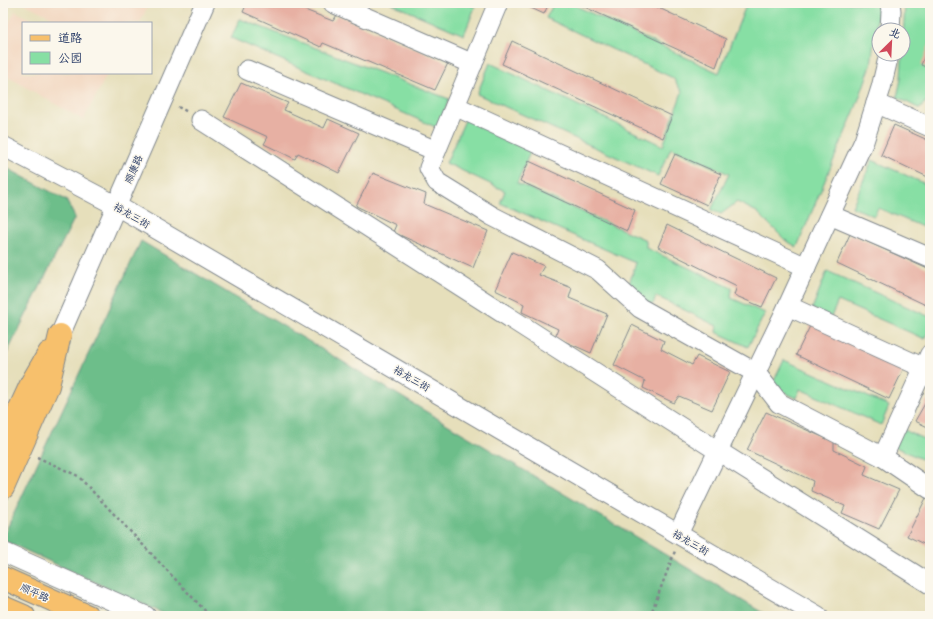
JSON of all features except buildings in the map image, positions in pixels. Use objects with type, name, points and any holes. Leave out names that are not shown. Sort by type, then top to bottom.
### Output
[{"type":"main road","name":"顺康路","points":[[3,488],[12,447],[32,382],[60,335]]},
{"type":"main road","name":"顺平路","points":[[3,578],[88,616]]},
{"type":"main road","points":[[3,607],[24,616]]},
{"type":"street","name":"顺康路","points":[[60,335],[118,206],[205,3]]},
{"type":"street","points":[[332,3],[473,64]]},
{"type":"street","points":[[498,3],[429,168],[437,182],[492,216],[598,270],[640,308],[756,373],[779,403],[883,456],[930,489]]},
{"type":"street","points":[[890,3],[890,22]]},
{"type":"street","points":[[678,534],[788,306],[864,141],[887,62]]},
{"type":"street","points":[[247,70],[436,151]]},
{"type":"street","points":[[876,103],[930,127]]},
{"type":"street","points":[[455,106],[806,267]]},
{"type":"street","points":[[201,120],[718,451],[930,584]]},
{"type":"street","name":"裕龙三街","points":[[3,146],[118,206],[818,616]]},
{"type":"street","points":[[830,215],[930,258]]},
{"type":"street","points":[[788,306],[928,366],[883,456]]},
{"type":"street","points":[[3,552],[146,616]]},
{"type":"path","points":[[164,98],[201,120]]},
{"type":"path","points":[[12,447],[78,476],[210,616]]},
{"type":"path","points":[[650,616],[674,555],[678,534]]},
{"type":"shaded area","points":[[23,3],[149,3],[140,22],[62,22]]},
{"type":"shaded area","points":[[15,11],[36,22],[22,22],[22,74],[107,74],[83,120],[3,74],[3,34]]},
{"type":"green space","points":[[390,3],[465,3],[475,7],[464,35]]},
{"type":"green space","points":[[554,3],[577,3],[576,6],[719,73],[747,3],[879,3],[877,22],[871,22],[871,65],[856,107],[797,247],[785,240],[757,212],[737,202],[721,214],[711,210],[729,174],[671,148],[658,176],[477,94],[490,63],[663,146],[682,92],[673,78],[546,18]]},
{"type":"green space","points":[[905,3],[930,3],[930,104],[925,102],[920,109],[897,97],[901,79],[902,62],[911,62],[911,22],[904,22]]},
{"type":"green space","points":[[240,19],[449,99],[438,128],[231,38]]},
{"type":"green space","points":[[466,118],[532,148],[517,183],[646,240],[646,248],[732,288],[731,298],[765,313],[748,347],[716,332],[717,326],[656,296],[653,304],[646,303],[629,284],[636,263],[500,203],[505,191],[446,163]]},
{"type":"green space","points":[[872,160],[930,186],[930,230],[878,208],[874,216],[852,207]]},
{"type":"green space","points":[[3,166],[66,200],[75,217],[3,361]]},
{"type":"green space","points":[[141,241],[768,616],[169,616],[3,540],[3,537]]},
{"type":"green space","points":[[827,271],[930,317],[930,330],[925,339],[838,301],[831,317],[812,309]]},
{"type":"green space","points":[[784,360],[889,406],[881,425],[800,389],[797,398],[771,387]]},
{"type":"green space","points":[[902,429],[930,442],[930,463],[893,446]]}]
